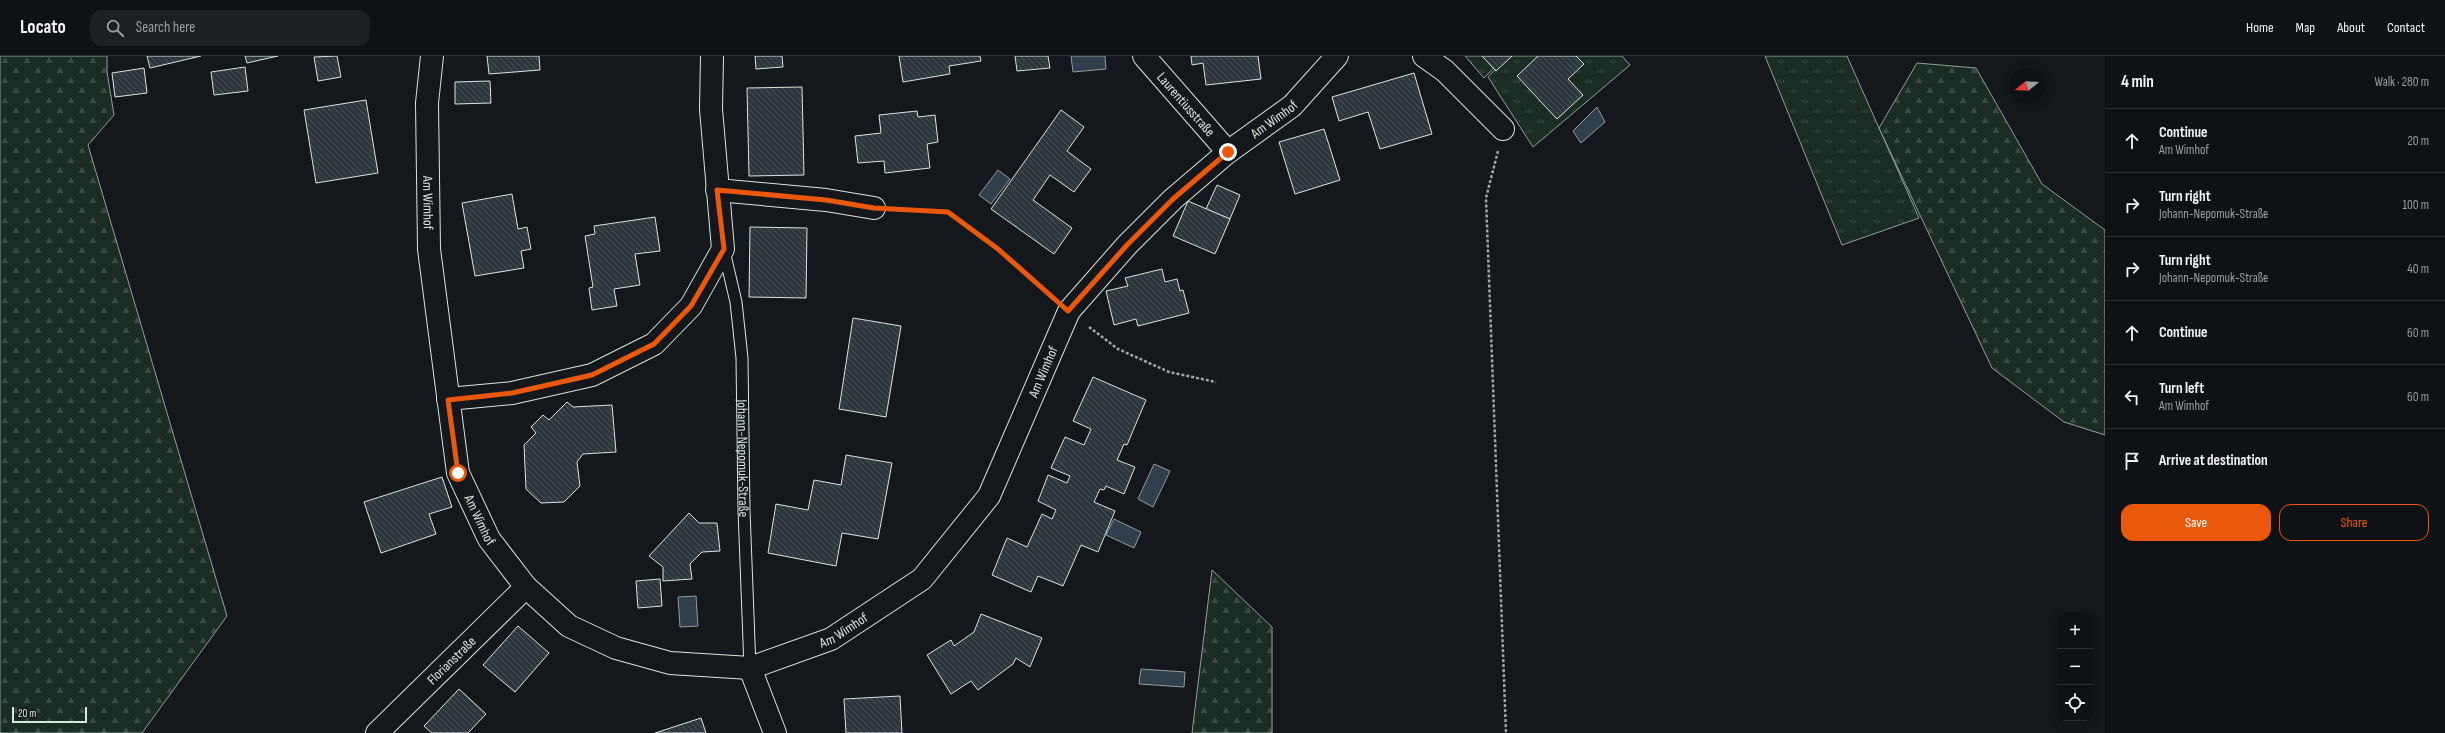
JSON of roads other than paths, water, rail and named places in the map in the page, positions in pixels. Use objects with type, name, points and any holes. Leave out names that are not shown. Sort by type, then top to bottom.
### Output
[{"type":"street","name":"Am Wimhof","points":[[432,56],[427,104],[429,249],[458,473],[489,539],[526,587],[569,626],[616,648],[670,663],[750,668],[831,639],[922,579],[989,496],[1068,311],[1127,245],[1173,199],[1228,152],[1292,106],[1337,56]]},
{"type":"street","name":"Johann-Nepomuk-Straße","points":[[712,56],[711,109],[717,190],[724,249]]},
{"type":"street","name":"Laurentiusstraße","points":[[1144,56],[1228,152]]},
{"type":"street","points":[[1424,56],[1445,70],[1503,129]]},
{"type":"street","points":[[717,190],[826,200],[874,208]]},
{"type":"street","points":[[448,400],[512,393],[592,375],[654,344],[691,306],[724,249]]},
{"type":"street","name":"Florianstraße","points":[[377,733],[526,587]]},
{"type":"street","points":[[750,668],[775,733]]},
{"type":"lane","name":"Johann-Nepomuk-Straße","points":[[724,249],[736,302],[742,358],[744,510],[750,668]]},
{"type":"water","points":[[1071,56],[1105,56],[1106,69],[1073,72]]},
{"type":"water","points":[[1597,107],[1605,122],[1581,143],[1573,131]]},
{"type":"water","points":[[998,170],[1010,179],[991,204],[979,195]]},
{"type":"water","points":[[1154,464],[1170,471],[1153,507],[1138,499]]},
{"type":"water","points":[[1114,519],[1141,532],[1134,548],[1106,535]]},
{"type":"water","points":[[696,596],[698,626],[680,627],[678,597]]},
{"type":"water","points":[[1141,669],[1185,672],[1184,687],[1139,684]]}]
